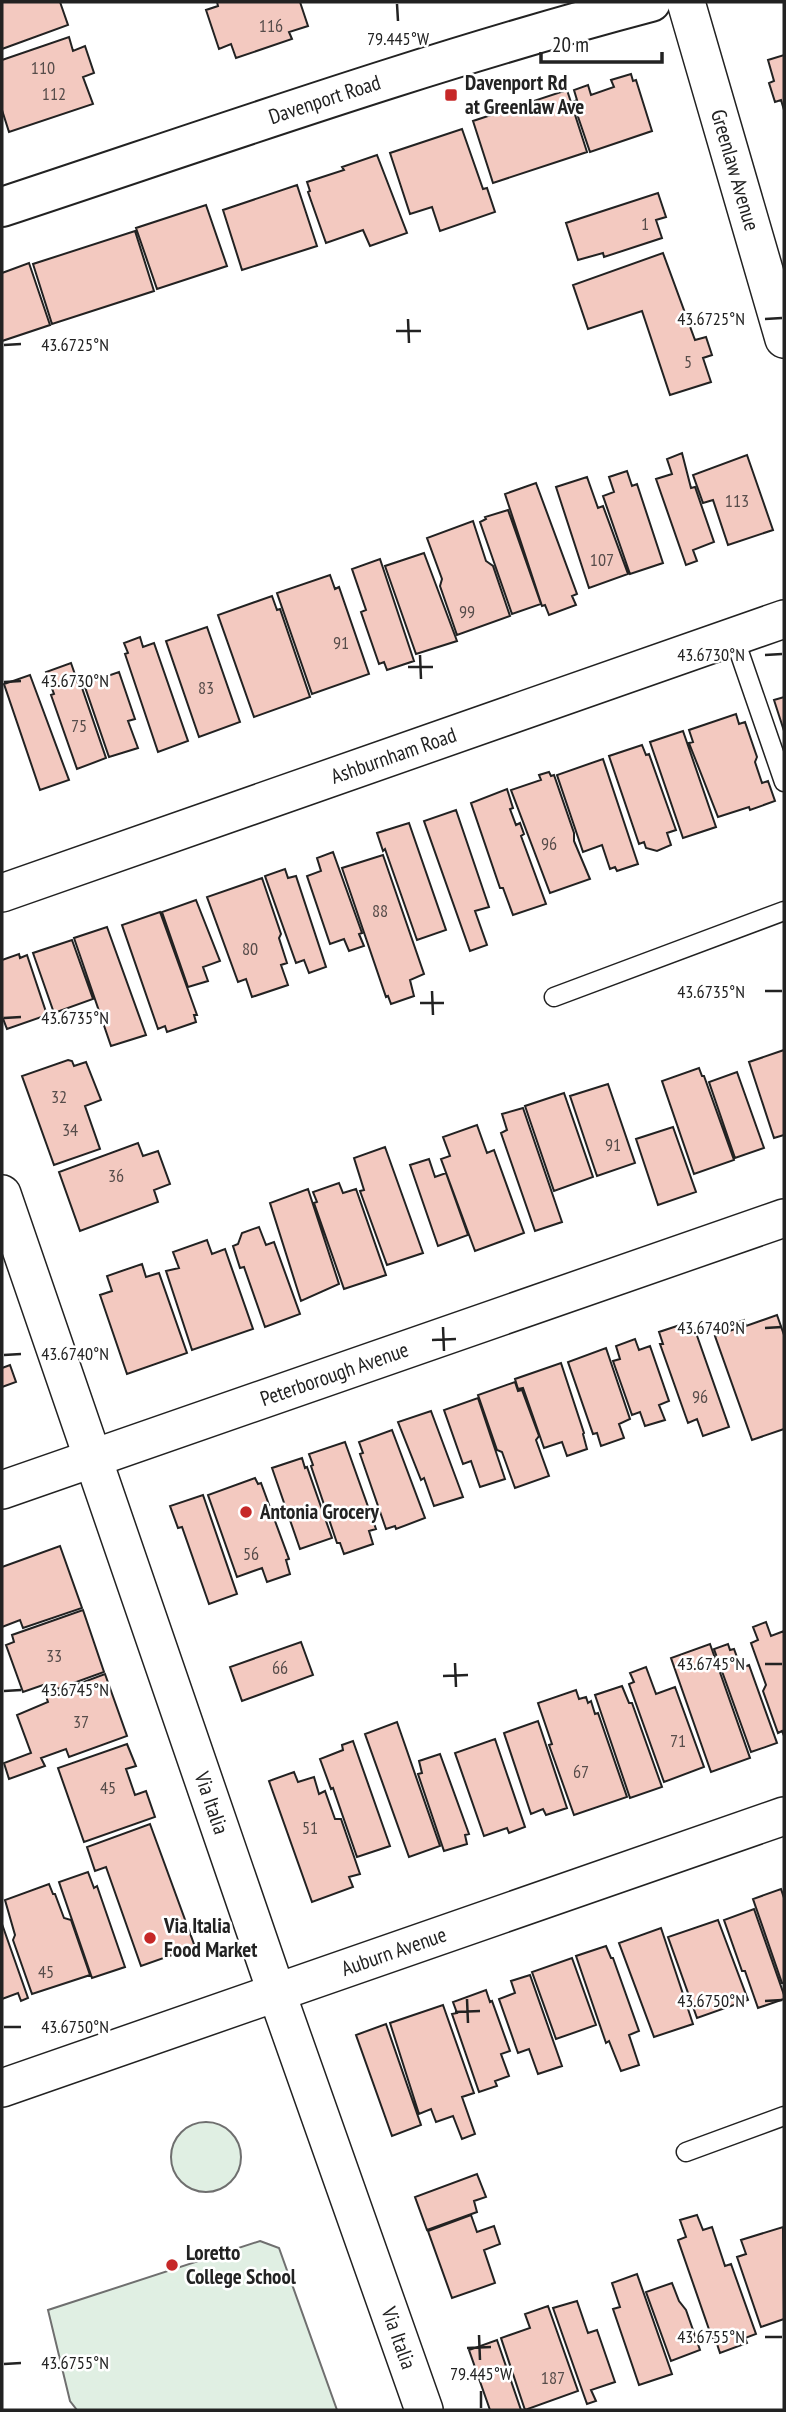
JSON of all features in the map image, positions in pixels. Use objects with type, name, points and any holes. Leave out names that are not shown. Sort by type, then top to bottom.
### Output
[{"type":"street","name":"Davenport Road","points":[[2,207],[408,73],[651,2]]},
{"type":"street","name":"Greenlaw Avenue","points":[[686,2],[784,339]]},
{"type":"street","name":"Ashburnham Road","points":[[2,893],[784,619]]},
{"type":"street","name":"Via Italia","points":[[2,1194],[277,1994],[424,2410]]},
{"type":"street","name":"Peterborough Avenue","points":[[2,1490],[784,1218]]},
{"type":"street","name":"Auburn Avenue","points":[[2,2088],[784,1816]]},
{"type":"lane","points":[[734,636],[784,782]]},
{"type":"lane","points":[[554,998],[784,911]]},
{"type":"lane","points":[[686,2152],[784,2116]]},
{"type":"green space","points":[[206,2122],[225,2128],[235,2138],[241,2157],[235,2176],[225,2186],[206,2192],[187,2186],[177,2176],[171,2157],[177,2138],[187,2128]]},
{"type":"green space","points":[[260,2241],[279,2248],[337,2410],[77,2410],[70,2401],[48,2310]]},
{"type":"building","points":[[2,2],[60,2],[68,25],[2,49]]},
{"type":"building","points":[[217,2],[300,2],[308,26],[289,32],[292,39],[236,58],[231,44],[219,49],[206,10],[218,6]]},
{"type":"building","points":[[69,37],[73,51],[85,46],[94,73],[83,77],[93,104],[9,132],[2,110],[2,60]]},
{"type":"building","points":[[784,55],[784,110],[781,100],[775,102],[769,83],[774,81],[768,60]]},
{"type":"building","points":[[631,74],[633,81],[636,80],[652,131],[590,152],[573,102],[577,100],[574,90],[588,85],[591,95],[614,87],[611,80]]},
{"type":"building","points":[[567,90],[587,152],[493,183],[473,121]]},
{"type":"building","points":[[462,129],[483,189],[487,188],[495,212],[440,231],[432,207],[410,214],[390,153]]},
{"type":"building","points":[[377,155],[407,233],[370,246],[363,230],[326,243],[307,182],[344,170],[342,167]]},
{"type":"building","points":[[297,185],[317,246],[242,270],[223,210]]},
{"type":"building","points":[[658,193],[666,217],[656,220],[662,238],[604,257],[603,253],[578,260],[566,223]]},
{"type":"building","points":[[206,205],[227,266],[157,289],[136,228]]},
{"type":"building","points":[[135,231],[154,291],[52,324],[33,264]]},
{"type":"building","points":[[663,253],[695,340],[706,337],[712,355],[703,358],[711,382],[670,395],[642,311],[588,329],[573,285]]},
{"type":"building","points":[[29,263],[50,325],[2,341],[2,273]]},
{"type":"building","points":[[682,453],[691,488],[695,487],[714,542],[693,550],[697,561],[686,565],[656,479],[672,474],[667,459]]},
{"type":"building","points":[[747,455],[773,530],[728,545],[713,500],[703,503],[693,475]]},
{"type":"building","points":[[627,471],[632,486],[637,484],[663,563],[630,574],[603,496],[614,492],[609,477]]},
{"type":"building","points":[[587,477],[598,508],[603,506],[628,574],[589,588],[556,487]]},
{"type":"building","points":[[536,483],[577,594],[572,596],[576,605],[549,615],[545,605],[542,606],[505,494]]},
{"type":"building","points":[[508,510],[541,604],[512,614],[480,522],[486,519],[485,517]]},
{"type":"building","points":[[473,521],[486,561],[493,566],[510,616],[457,635],[440,586],[442,579],[427,538]]},
{"type":"building","points":[[424,553],[457,641],[416,654],[385,566]]},
{"type":"building","points":[[380,559],[414,661],[387,670],[384,662],[379,664],[361,612],[366,610],[352,569]]},
{"type":"building","points":[[330,575],[335,589],[339,587],[369,674],[312,694],[277,593]]},
{"type":"building","points":[[272,596],[277,610],[280,609],[310,697],[254,717],[218,615]]},
{"type":"building","points":[[207,627],[240,722],[199,737],[166,641]]},
{"type":"building","points":[[140,637],[143,647],[154,643],[188,741],[158,752],[125,654],[128,653],[124,643]]},
{"type":"building","points":[[71,663],[106,758],[77,769],[51,695],[54,694],[46,672]]},
{"type":"building","points":[[119,672],[135,719],[128,721],[138,748],[109,757],[84,684]]},
{"type":"building","points":[[30,675],[69,780],[40,790],[4,684]]},
{"type":"building","points":[[784,697],[784,731],[774,700]]},
{"type":"building","points":[[736,714],[739,724],[745,722],[757,757],[755,762],[762,783],[768,781],[775,801],[718,817],[689,743],[693,742],[689,730]]},
{"type":"building","points":[[683,731],[716,827],[683,838],[650,742]]},
{"type":"building","points":[[642,745],[646,755],[649,754],[676,830],[667,833],[671,845],[657,851],[646,848],[644,842],[639,844],[609,756]]},
{"type":"building","points":[[603,759],[638,864],[617,871],[615,867],[610,869],[602,845],[583,852],[557,775]]},
{"type":"building","points":[[549,772],[551,776],[554,775],[574,833],[574,841],[590,879],[550,893],[511,790],[541,780],[539,775]]},
{"type":"building","points":[[507,789],[513,808],[510,809],[516,825],[520,823],[524,834],[521,836],[546,904],[513,915],[503,888],[500,888],[471,803]]},
{"type":"building","points":[[456,810],[489,907],[475,911],[487,945],[470,951],[424,821]]},
{"type":"building","points":[[409,823],[446,930],[417,940],[377,833]]},
{"type":"building","points":[[333,852],[362,933],[359,934],[364,946],[349,951],[344,939],[330,944],[307,876],[321,871],[317,858]]},
{"type":"building","points":[[383,855],[424,974],[410,980],[414,996],[391,1004],[388,996],[386,997],[342,868]]},
{"type":"building","points":[[285,869],[288,878],[296,876],[326,967],[309,973],[304,960],[296,963],[265,876]]},
{"type":"building","points":[[262,878],[281,934],[279,938],[287,963],[281,965],[288,985],[252,997],[246,979],[238,982],[207,897]]},
{"type":"building","points":[[196,900],[220,961],[203,967],[208,981],[188,987],[162,912]]},
{"type":"building","points":[[160,912],[197,1015],[194,1015],[196,1022],[167,1032],[165,1026],[158,1029],[122,925]]},
{"type":"building","points":[[107,927],[146,1035],[111,1046],[74,938]]},
{"type":"building","points":[[72,940],[93,999],[54,1013],[33,953]]},
{"type":"building","points":[[19,954],[20,958],[27,955],[47,1015],[7,1029],[2,1016],[2,960]]},
{"type":"building","points":[[784,1050],[784,1135],[774,1138],[749,1062]]},
{"type":"building","points":[[68,1060],[72,1061],[74,1066],[86,1062],[101,1100],[85,1106],[100,1149],[54,1165],[22,1076]]},
{"type":"building","points":[[699,1068],[734,1160],[694,1174],[662,1081]]},
{"type":"building","points":[[737,1072],[764,1148],[735,1158],[709,1082]]},
{"type":"building","points":[[608,1084],[635,1163],[597,1176],[570,1096]]},
{"type":"building","points":[[564,1093],[593,1177],[554,1191],[525,1106]]},
{"type":"building","points":[[523,1108],[562,1222],[535,1231],[501,1133],[507,1130],[502,1114]]},
{"type":"building","points":[[477,1125],[487,1153],[494,1150],[524,1233],[475,1251],[441,1159],[450,1156],[443,1137]]},
{"type":"building","points":[[673,1127],[696,1192],[658,1205],[636,1139]]},
{"type":"building","points":[[138,1143],[143,1156],[158,1151],[170,1184],[154,1190],[158,1202],[80,1231],[59,1172]]},
{"type":"building","points":[[385,1147],[423,1253],[387,1265],[360,1191],[364,1190],[354,1158]]},
{"type":"building","points":[[429,1159],[435,1177],[446,1173],[468,1235],[438,1246],[410,1165]]},
{"type":"building","points":[[339,1183],[343,1193],[356,1189],[386,1275],[344,1289],[314,1203],[317,1202],[313,1192]]},
{"type":"building","points":[[308,1189],[339,1284],[301,1301],[270,1203]]},
{"type":"building","points":[[259,1227],[266,1245],[274,1242],[300,1314],[265,1327],[244,1267],[240,1268],[233,1246],[238,1244],[242,1233]]},
{"type":"building","points":[[207,1240],[212,1254],[225,1249],[253,1329],[192,1350],[166,1271],[179,1268],[173,1252]]},
{"type":"building","points":[[142,1264],[146,1277],[159,1273],[187,1353],[127,1374],[100,1295],[112,1291],[107,1276]]},
{"type":"building","points":[[777,1315],[784,1335],[784,1429],[752,1440],[715,1336],[738,1328],[735,1323],[744,1320],[746,1326]]},
{"type":"building","points":[[689,1322],[692,1332],[695,1330],[729,1427],[703,1436],[697,1419],[688,1423],[660,1344],[663,1344],[659,1332]]},
{"type":"building","points":[[635,1339],[639,1350],[650,1346],[669,1401],[659,1405],[665,1420],[645,1426],[640,1412],[632,1415],[613,1361],[620,1359],[616,1346]]},
{"type":"building","points":[[606,1348],[630,1419],[619,1424],[624,1438],[601,1446],[597,1433],[593,1434],[568,1362]]},
{"type":"building","points":[[561,1363],[587,1449],[567,1456],[562,1442],[544,1448],[523,1388],[518,1389],[515,1379]]},
{"type":"building","points":[[10,1365],[16,1382],[2,1387],[2,1368]]},
{"type":"building","points":[[515,1382],[518,1391],[522,1390],[539,1436],[536,1440],[549,1476],[515,1488],[502,1452],[497,1450],[478,1395]]},
{"type":"building","points":[[478,1398],[505,1479],[480,1487],[471,1461],[463,1464],[444,1410]]},
{"type":"building","points":[[431,1411],[463,1497],[434,1506],[398,1422]]},
{"type":"building","points":[[392,1430],[425,1518],[396,1529],[395,1526],[386,1529],[360,1454],[363,1453],[359,1442]]},
{"type":"building","points":[[345,1442],[376,1529],[369,1531],[373,1544],[344,1554],[340,1543],[337,1543],[309,1454]]},
{"type":"building","points":[[302,1458],[332,1538],[300,1549],[272,1468]]},
{"type":"building","points":[[255,1478],[258,1484],[261,1483],[289,1559],[286,1560],[290,1574],[267,1582],[262,1568],[237,1577],[208,1495]]},
{"type":"building","points":[[203,1495],[237,1594],[209,1604],[182,1527],[178,1528],[170,1506]]},
{"type":"building","points":[[60,1546],[82,1608],[23,1628],[20,1620],[2,1627],[2,1567]]},
{"type":"building","points":[[83,1610],[104,1672],[46,1693],[43,1685],[23,1692],[6,1645],[14,1642],[12,1635]]},
{"type":"building","points":[[766,1622],[771,1636],[784,1631],[784,1736],[782,1731],[778,1733],[763,1691],[766,1685],[751,1643],[758,1640],[753,1627]]},
{"type":"building","points":[[301,1642],[313,1675],[242,1701],[230,1667]]},
{"type":"building","points":[[710,1644],[750,1758],[711,1772],[671,1658]]},
{"type":"building","points":[[728,1644],[730,1650],[734,1649],[741,1668],[749,1665],[777,1743],[751,1752],[714,1649]]},
{"type":"building","points":[[646,1667],[656,1694],[675,1687],[704,1767],[664,1782],[629,1684],[634,1682],[630,1673]]},
{"type":"building","points":[[105,1674],[127,1736],[69,1757],[66,1749],[41,1758],[45,1766],[9,1779],[4,1763],[31,1753],[17,1715],[48,1702],[46,1696]]},
{"type":"building","points":[[622,1686],[629,1703],[632,1703],[662,1787],[630,1798],[595,1695]]},
{"type":"building","points":[[576,1690],[579,1699],[586,1697],[588,1703],[591,1701],[595,1714],[598,1713],[627,1797],[574,1815],[549,1745],[552,1744],[538,1703]]},
{"type":"building","points":[[538,1721],[567,1808],[546,1815],[543,1809],[531,1814],[504,1733]]},
{"type":"building","points":[[397,1722],[440,1846],[409,1857],[365,1734]]},
{"type":"building","points":[[495,1739],[525,1827],[509,1833],[507,1828],[484,1836],[455,1753]]},
{"type":"building","points":[[353,1741],[390,1846],[357,1857],[320,1759],[343,1750],[342,1745]]},
{"type":"building","points":[[127,1744],[136,1766],[126,1769],[135,1795],[146,1791],[155,1817],[84,1842],[58,1768]]},
{"type":"building","points":[[440,1754],[469,1834],[465,1835],[467,1844],[444,1851],[418,1774],[422,1773],[419,1761]]},
{"type":"building","points":[[294,1772],[298,1782],[314,1777],[319,1794],[325,1791],[335,1819],[341,1819],[360,1874],[349,1877],[353,1887],[312,1902],[269,1781]]},
{"type":"building","points":[[150,1824],[195,1947],[141,1966],[106,1867],[95,1871],[87,1847]]},
{"type":"building","points":[[88,1872],[94,1888],[97,1886],[125,1967],[92,1978],[59,1882]]},
{"type":"building","points":[[49,1884],[64,1918],[71,1920],[90,1975],[32,1994],[13,1940],[15,1935],[5,1900]]},
{"type":"building","points":[[781,1889],[784,1898],[784,1983],[753,1899]]},
{"type":"building","points":[[754,1909],[784,1995],[784,1999],[758,2008],[724,1920]]},
{"type":"building","points":[[718,1920],[748,2000],[697,2018],[668,1937]]},
{"type":"building","points":[[2,1924],[28,1998],[21,2001],[18,1993],[2,1999]]},
{"type":"building","points":[[661,1928],[693,2024],[654,2037],[619,1943]]},
{"type":"building","points":[[606,1946],[613,1958],[639,2031],[629,2035],[639,2065],[621,2071],[609,2041],[606,2043],[576,1956]]},
{"type":"building","points":[[572,1958],[596,2025],[556,2039],[532,1972]]},
{"type":"building","points":[[530,1975],[562,2066],[538,2074],[529,2049],[518,2053],[499,1999],[515,1993],[511,1981]]},
{"type":"building","points":[[486,1990],[510,2051],[501,2054],[509,2076],[495,2081],[497,2086],[479,2092],[452,2014],[457,2013],[453,2002]]},
{"type":"building","points":[[443,2005],[474,2093],[462,2097],[475,2134],[462,2139],[453,2116],[436,2122],[431,2109],[419,2114],[390,2023]]},
{"type":"building","points":[[386,2024],[421,2125],[392,2136],[356,2035]]},
{"type":"building","points":[[477,2174],[486,2197],[474,2201],[477,2212],[427,2230],[415,2197]]},
{"type":"building","points":[[471,2215],[477,2232],[494,2226],[500,2244],[484,2250],[495,2283],[452,2298],[428,2231]]},
{"type":"building","points":[[697,2215],[703,2230],[712,2227],[725,2266],[731,2264],[756,2334],[745,2338],[747,2343],[720,2353],[715,2338],[712,2338],[678,2240],[686,2237],[680,2220]]},
{"type":"building","points":[[783,2227],[784,2319],[761,2327],[737,2257],[746,2254],[741,2240]]},
{"type":"building","points":[[637,2274],[672,2374],[639,2385],[613,2309],[620,2307],[612,2283]]},
{"type":"building","points":[[672,2283],[686,2310],[700,2350],[671,2361],[646,2292]]},
{"type":"building","points":[[577,2301],[588,2333],[597,2330],[615,2382],[591,2390],[596,2401],[587,2404],[553,2308]]},
{"type":"building","points":[[548,2306],[578,2391],[525,2410],[501,2338],[530,2328],[525,2314]]},
{"type":"building","points":[[497,2340],[521,2410],[490,2410],[469,2350]]},
{"type":"place","name":"Davenport Rd at Greenlaw Ave","points":[[451,95]]},
{"type":"place","name":"Antonia Grocery","points":[[246,1512]]},
{"type":"place","name":"Via Italia Food Market","points":[[150,1938]]},
{"type":"place","name":"Loretto College School","points":[[172,2265]]}]
